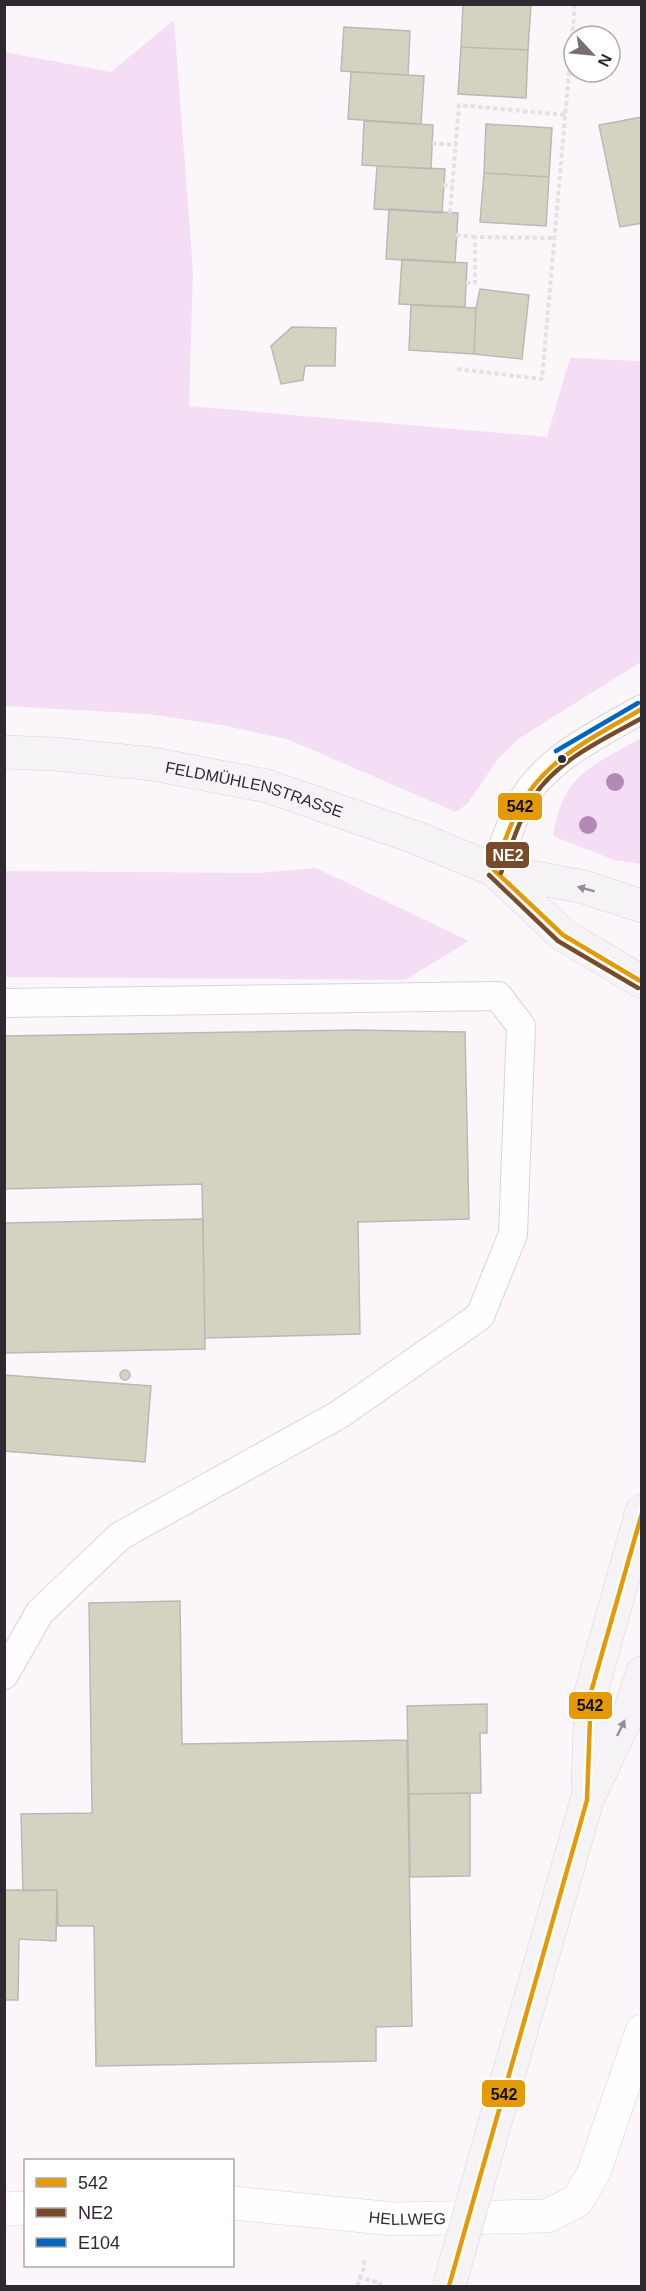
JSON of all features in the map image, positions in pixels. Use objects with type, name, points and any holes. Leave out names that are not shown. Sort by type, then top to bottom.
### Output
[{"type":"main road","name":"FELDMÜHLENSTRASSE","points":[[4,752],[55,754],[153,764],[267,786],[417,838],[494,870],[584,887],[642,906]]},
{"type":"main road","name":"FELDMÜHLENSTRASSE","points":[[494,870],[563,935],[642,982]]},
{"type":"main road","points":[[587,1800],[591,1692],[642,1510]]},
{"type":"main road","points":[[449,2286],[587,1800],[631,1708],[642,1673]]},
{"type":"street","name":"HELLWEG","points":[[234,2203],[385,2219],[547,2216],[577,2201],[594,2172],[642,2031]]},
{"type":"street","points":[[4,2209],[24,2208]]},
{"type":"lane","points":[[494,870],[518,809],[532,786],[560,757],[642,709]]},
{"type":"lane","points":[[4,1003],[498,996],[521,1026],[513,1234],[480,1316],[340,1414],[120,1536],[40,1612],[4,1676]]},
{"type":"path","points":[[457,369],[542,379],[575,4]]},
{"type":"path","points":[[450,213],[459,105],[565,115]]},
{"type":"path","points":[[432,143],[456,145]]},
{"type":"path","points":[[443,185],[452,186]]},
{"type":"path","points":[[456,235],[554,238]]},
{"type":"path","points":[[465,283],[475,283],[475,237]]},
{"type":"path","points":[[357,2285],[358,2277],[380,2283],[379,2286]]},
{"type":"shaded area","points":[[174,20],[193,271],[189,406],[547,437],[570,358],[641,361],[641,662],[518,739],[498,759],[467,804],[456,812],[287,739],[221,725],[149,714],[5,706],[5,52],[111,72]]},
{"type":"shaded area","points":[[641,738],[641,864],[614,860],[553,836],[564,798],[572,785],[594,765]]},
{"type":"shaded area","points":[[316,868],[469,941],[405,980],[5,977],[5,871],[258,873]]},
{"type":"building","points":[[463,4],[531,4],[528,50],[461,47]]},
{"type":"building","points":[[344,27],[410,31],[408,75],[341,71]]},
{"type":"building","points":[[461,47],[528,50],[526,98],[458,94]]},
{"type":"building","points":[[351,72],[424,76],[421,124],[348,119]]},
{"type":"building","points":[[642,117],[642,223],[620,227],[599,125]]},
{"type":"building","points":[[364,121],[433,125],[431,169],[362,165]]},
{"type":"building","points":[[486,124],[552,128],[549,177],[484,173]]},
{"type":"building","points":[[377,166],[445,169],[442,213],[374,209]]},
{"type":"building","points":[[484,173],[549,177],[546,226],[480,222]]},
{"type":"building","points":[[389,209],[458,213],[455,263],[386,259]]},
{"type":"building","points":[[402,259],[467,263],[465,307],[399,304]]},
{"type":"building","points":[[480,289],[529,295],[522,359],[474,354],[476,308]]},
{"type":"building","points":[[411,305],[476,308],[474,354],[409,350]]},
{"type":"building","points":[[292,327],[336,328],[335,366],[305,366],[303,380],[281,384],[271,346]]},
{"type":"building","points":[[354,1030],[465,1032],[469,1219],[358,1222],[360,1334],[205,1338],[202,1184],[4,1189],[4,1036]]},
{"type":"building","points":[[203,1219],[205,1349],[4,1353],[4,1223]]},
{"type":"building","points":[[125,1370],[129,1371],[129,1379],[125,1380],[121,1379],[120,1375],[121,1371]]},
{"type":"building","points":[[4,1375],[151,1386],[145,1462],[4,1451]]},
{"type":"building","points":[[180,1601],[182,1744],[407,1740],[412,2026],[376,2027],[376,2061],[96,2066],[94,1926],[58,1926],[57,1890],[23,1891],[21,1814],[92,1813],[89,1603]]},
{"type":"building","points":[[487,1704],[487,1733],[480,1733],[481,1793],[409,1794],[407,1706]]},
{"type":"building","points":[[470,1793],[470,1876],[410,1877],[409,1794]]},
{"type":"building","points":[[4,1890],[57,1890],[56,1941],[19,1939],[18,2000],[4,2000]]},
{"type":"transit line","name":"E104","points":[[556,751],[638,703]]},
{"type":"transit line","name":"542","points":[[494,870],[518,810],[541,777],[572,751],[642,709]]},
{"type":"transit line","name":"NE2","points":[[501,873],[524,814],[544,783],[583,751],[642,718]]},
{"type":"transit line","name":"542","points":[[494,870],[563,935],[642,982]]},
{"type":"transit line","name":"NE2","points":[[489,875],[558,941],[638,988]]},
{"type":"transit line","name":"542","points":[[449,2286],[587,1800],[591,1692],[642,1513]]}]
